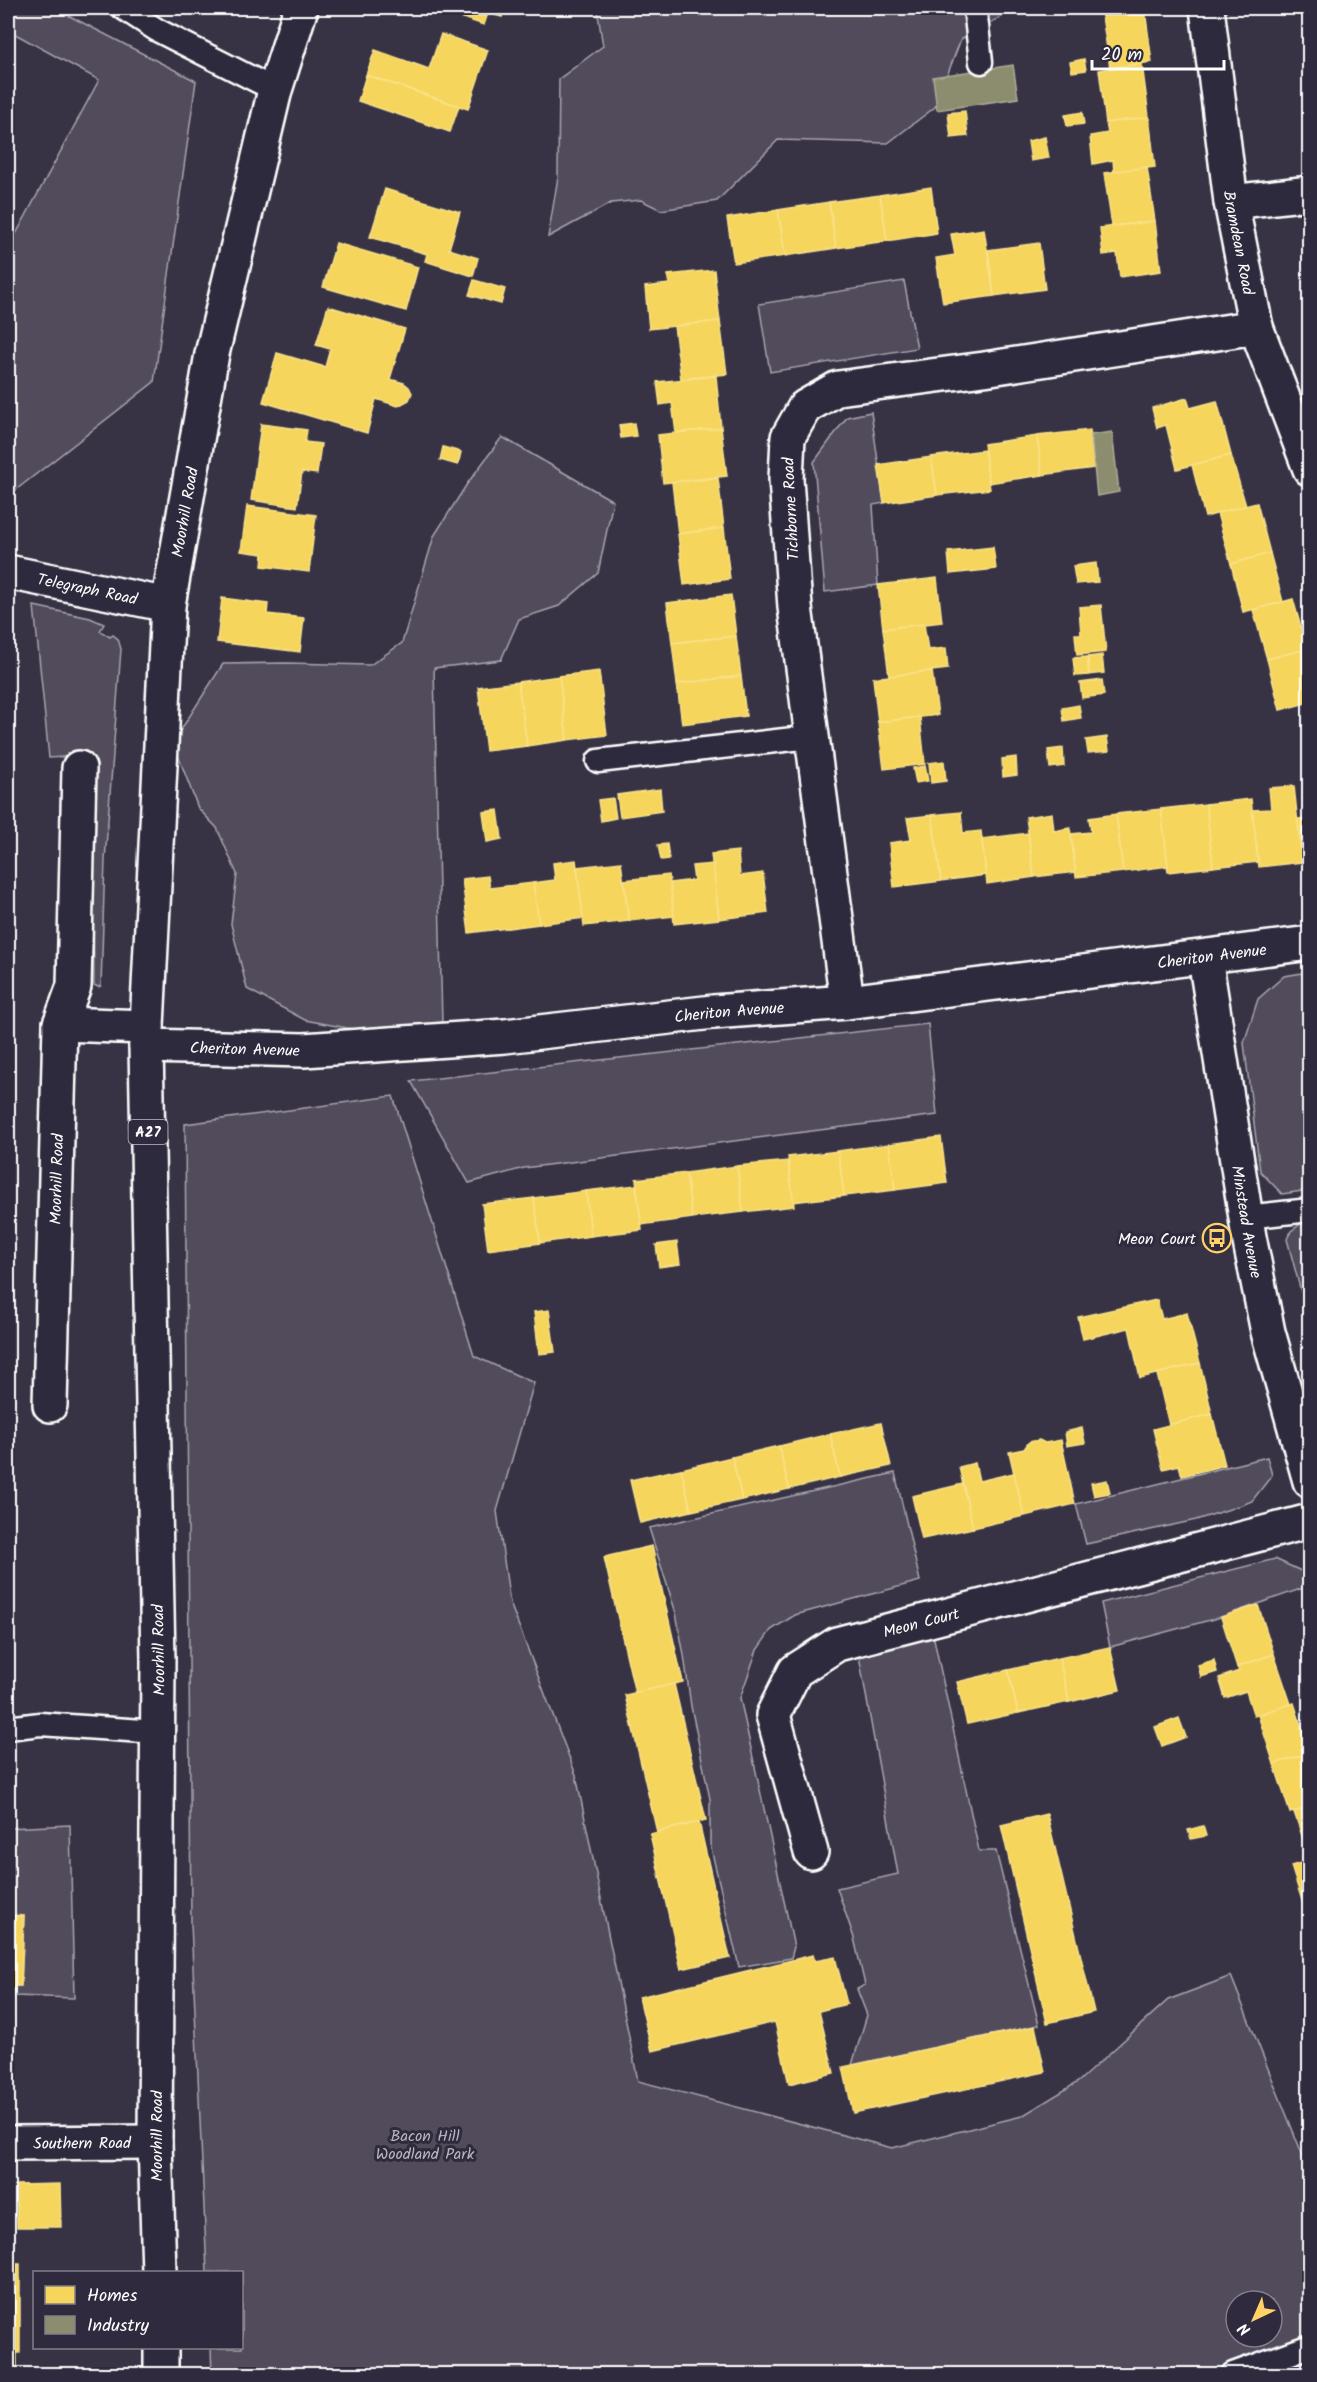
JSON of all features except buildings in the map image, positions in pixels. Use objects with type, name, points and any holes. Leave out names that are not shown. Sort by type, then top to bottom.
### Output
[{"type":"street","name":"Moorhill Road","points":[[159,2271],[155,2142],[158,1732],[146,1037],[168,605],[212,354],[275,90],[301,8]]},
{"type":"street","name":"Bramdean Road","points":[[1207,8],[1231,202],[1256,327],[1310,469]]},
{"type":"street","points":[[1231,202],[1310,193]]},
{"type":"street","name":"Tichborne Road","points":[[847,1002],[795,607],[786,478],[788,437],[805,407],[838,387],[984,369],[1256,327]]},
{"type":"street","name":"Telegraph Road","points":[[8,572],[168,605]]},
{"type":"street","name":"Moorhill Road","points":[[50,1405],[60,1024],[74,986],[79,768]]},
{"type":"street","name":"Cheriton Avenue","points":[[146,1037],[304,1050],[504,1036],[713,1012],[847,1002],[1310,943]]},
{"type":"street","name":"Minstead Avenue","points":[[1205,958],[1246,1217],[1268,1332],[1310,1481]]},
{"type":"street","points":[[60,1024],[146,1037]]},
{"type":"street","name":"Meon Court","points":[[811,1852],[773,1715],[795,1671],[837,1644],[1310,1521]]},
{"type":"street","name":"Southern Road","points":[[8,2143],[155,2142]]},
{"type":"street","points":[[161,2349],[161,2374]]},
{"type":"lane","points":[[123,8],[157,30],[275,90]]},
{"type":"lane","points":[[975,8],[981,62]]},
{"type":"lane","points":[[598,761],[811,737]]},
{"type":"lane","points":[[1246,1217],[1310,1210]]},
{"type":"lane","points":[[8,1728],[40,1724],[158,1732]]},
{"type":"lane","points":[[1233,2374],[1310,2346]]},
{"type":"green space","points":[[8,8],[54,8],[196,81],[154,382],[8,496],[8,249],[99,80],[8,30]]},
{"type":"green space","points":[[597,8],[1017,8],[961,39],[935,107],[888,143],[778,140],[717,201],[661,210],[641,200],[611,203],[548,237],[558,177],[559,79],[603,46]]},
{"type":"green space","points":[[904,281],[917,348],[770,372],[759,304]]},
{"type":"green space","points":[[871,412],[884,503],[873,505],[878,585],[825,592],[814,462],[847,417]]},
{"type":"green space","points":[[502,437],[613,501],[598,573],[559,606],[519,619],[501,660],[434,668],[442,1024],[363,1031],[305,1020],[247,989],[231,924],[237,874],[217,828],[198,808],[173,742],[223,664],[370,665],[402,643],[434,536],[467,484]]},
{"type":"green space","points":[[34,606],[90,618],[104,624],[100,631],[118,639],[121,649],[105,860],[101,986],[98,987],[94,985],[92,772],[78,756],[49,758]]},
{"type":"green space","points":[[1309,972],[1309,1190],[1282,1194],[1260,1171],[1244,1043],[1258,999],[1284,976]]},
{"type":"green space","points":[[928,1024],[937,1115],[524,1168],[469,1183],[411,1081]]},
{"type":"green space","name":"Bacon Hill Woodland Park","points":[[393,1096],[474,1356],[534,1383],[497,1511],[510,1603],[576,1775],[638,2081],[892,2148],[1022,2116],[1078,2082],[1168,2000],[1231,1976],[1307,2166],[1309,2165],[1309,2374],[212,2374],[211,2349],[243,2349],[243,2271],[207,2271],[191,1924],[185,1124]]},
{"type":"green space","points":[[1309,1218],[1309,1322],[1287,1239],[1291,1231]]},
{"type":"green space","points":[[1267,1457],[1272,1475],[1252,1501],[1196,1520],[1086,1544],[1076,1504]]},
{"type":"green space","points":[[895,1473],[920,1581],[795,1615],[771,1630],[757,1650],[740,1698],[794,1947],[791,1958],[739,1967],[710,1844],[710,1799],[691,1706],[676,1613],[649,1528]]},
{"type":"green space","points":[[1275,1559],[1301,1571],[1308,1577],[1309,1586],[1221,1617],[1110,1647],[1101,1603]]},
{"type":"green space","points":[[930,1620],[979,1851],[996,1851],[1039,2025],[852,2065],[867,2015],[857,1989],[865,1985],[854,1938],[837,1888],[898,1874],[856,1639]]},
{"type":"green space","points":[[70,1825],[74,1998],[14,1996],[14,1986],[21,1986],[24,1916],[8,1915],[8,1828]]},
{"type":"place","name":"Meon Court","points":[[1217,1238]]}]
